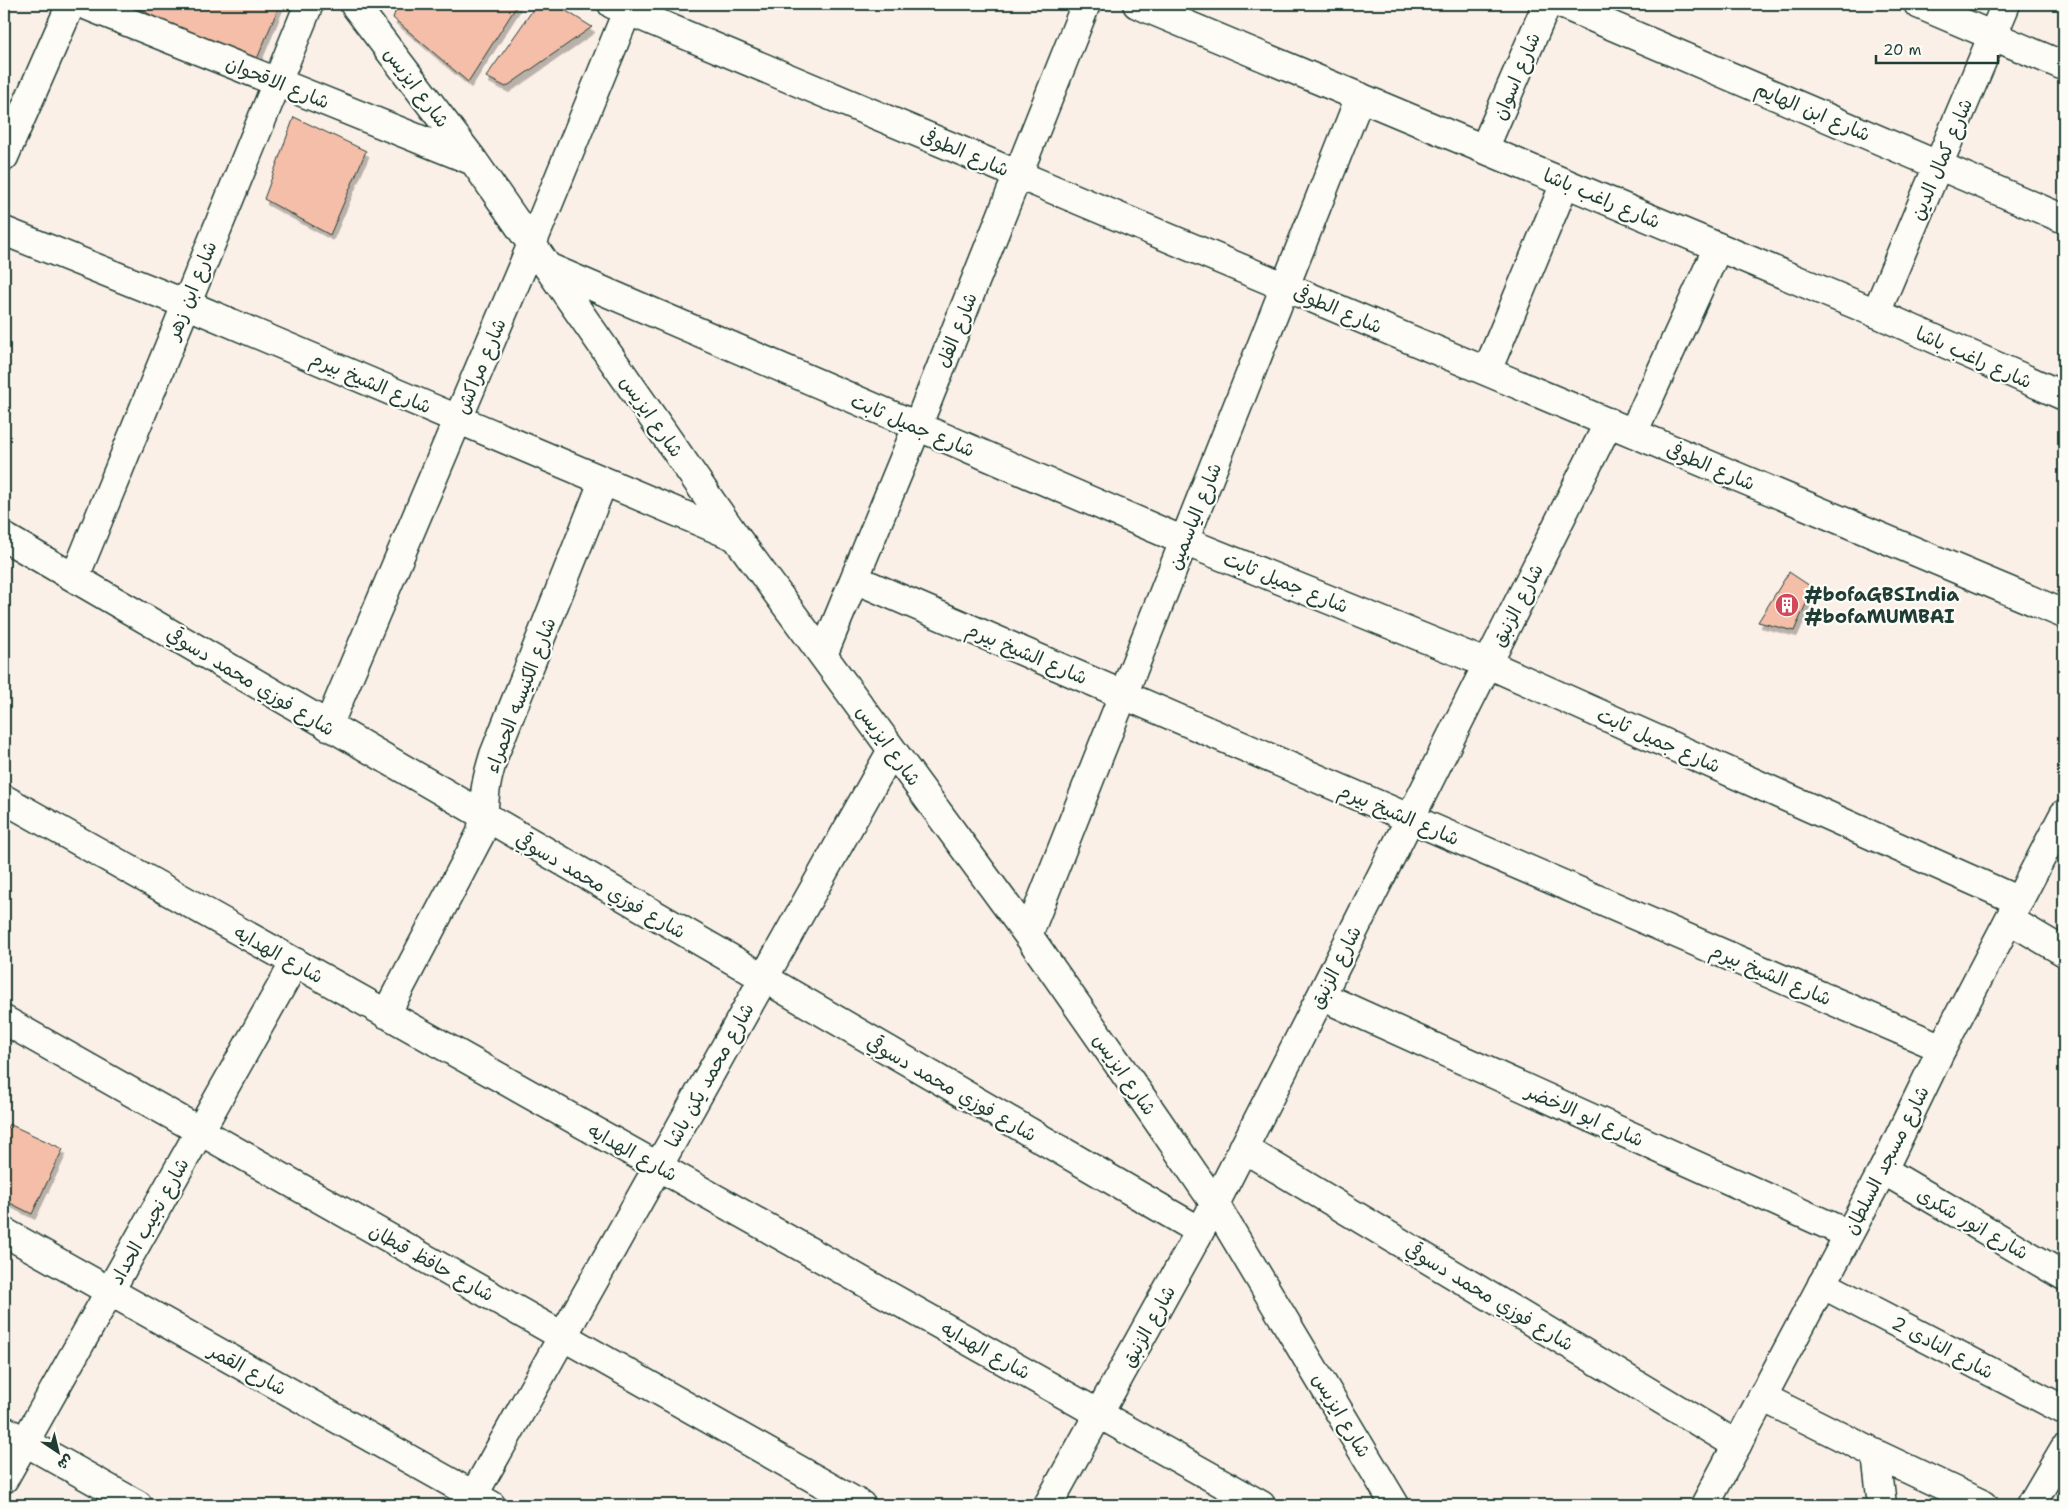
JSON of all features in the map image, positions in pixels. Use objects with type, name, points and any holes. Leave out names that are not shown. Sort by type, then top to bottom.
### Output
[{"type":"street","points":[[4,157],[71,4]]},
{"type":"street","name":"شارع الاقحوان","points":[[83,4],[473,160]]},
{"type":"street","name":"شارع ابن زهر","points":[[75,577],[309,4]]},
{"type":"street","name":"شارع ايزيس","points":[[354,4],[473,160],[736,537],[1028,935],[1215,1204],[1395,1505]]},
{"type":"street","name":"شارع الفل","points":[[823,655],[1019,175],[1086,4]]},
{"type":"street","name":"شارع راغب باشا","points":[[1138,4],[1876,313],[2064,396]]},
{"type":"street","name":"شارع اسوان","points":[[1484,149],[1547,4]]},
{"type":"street","name":"شارع ابن الهايم","points":[[1561,4],[2064,219]]},
{"type":"street","points":[[1918,4],[2064,66]]},
{"type":"street","name":"شارع كمال الدين","points":[[1876,313],[2006,4]]},
{"type":"street","name":"شارع الطوفى","points":[[623,6],[1019,175],[2064,614]]},
{"type":"street","name":"شارع مراكش","points":[[328,726],[532,244],[623,6]]},
{"type":"street","name":"شارع الياسمين","points":[[1028,935],[1360,97]]},
{"type":"street","points":[[1487,371],[1565,183]]},
{"type":"street","name":"شارع الشيخ بيرم","points":[[4,230],[186,304],[736,537]]},
{"type":"street","name":"شارع الزنبق","points":[[1048,1505],[1215,1204],[1488,664],[1621,428],[1718,247]]},
{"type":"street","name":"شارع جميل ثابت","points":[[550,268],[1184,541],[1488,664],[2014,911],[2064,952]]},
{"type":"street","name":"شارع الكنيسه الحمراء","points":[[386,1014],[480,835],[485,818],[485,796],[488,775],[494,755],[603,482]]},
{"type":"street","name":"شارع فوزي محمد دسوقي","points":[[4,537],[485,818],[1200,1231]]},
{"type":"street","name":"شارع الشيخ بيرم","points":[[855,579],[1942,1048]]},
{"type":"street","name":"شارع محمد يكن باشا","points":[[477,1502],[562,1336],[892,750]]},
{"type":"street","name":"شارع الهدايه","points":[[4,799],[1261,1505]]},
{"type":"street","name":"شارع مسجد السلطان","points":[[1705,1505],[1882,1170],[1942,1048],[2064,814]]},
{"type":"street","name":"شارع نجيب الحداد","points":[[4,1479],[14,1436],[110,1291],[295,962]]},
{"type":"street","name":"شارع ابو الاخضر","points":[[1321,996],[1848,1234]]},
{"type":"street","name":"شارع حافظ قبطان","points":[[4,1020],[861,1505]]},
{"type":"street","name":"شارع فوزي محمد دسوقي","points":[[1244,1148],[1737,1445]]},
{"type":"street","name":"شارع انور شكرى","points":[[1882,1170],[2064,1276]]},
{"type":"street","name":"شارع القمر","points":[[4,1232],[477,1502]]},
{"type":"street","name":"شارع النادى 2","points":[[1822,1284],[2064,1410]]},
{"type":"street","points":[[1762,1397],[1984,1505]]},
{"type":"street","points":[[14,1436],[138,1505]]},
{"type":"street","points":[[2031,1505],[2064,1449]]},
{"type":"street","points":[[1876,1454],[1882,1505]]},
{"type":"building","points":[[131,4],[280,4],[252,71]]},
{"type":"building","points":[[398,4],[518,4],[468,82],[393,18]]},
{"type":"building","points":[[537,4],[555,4],[592,27],[506,87],[486,77]]},
{"type":"building","points":[[294,117],[366,151],[330,235],[264,199]]},
{"type":"building","name":"#bofaGBSIndia #bofaMUMBAI","points":[[1789,572],[1813,588],[1794,631],[1758,622]]},
{"type":"building","points":[[9,1124],[63,1149],[32,1214],[4,1200],[4,1135]]},
{"type":"place","name":"#bofaGBSIndia #bofaMUMBAI","points":[[1787,605]]}]
